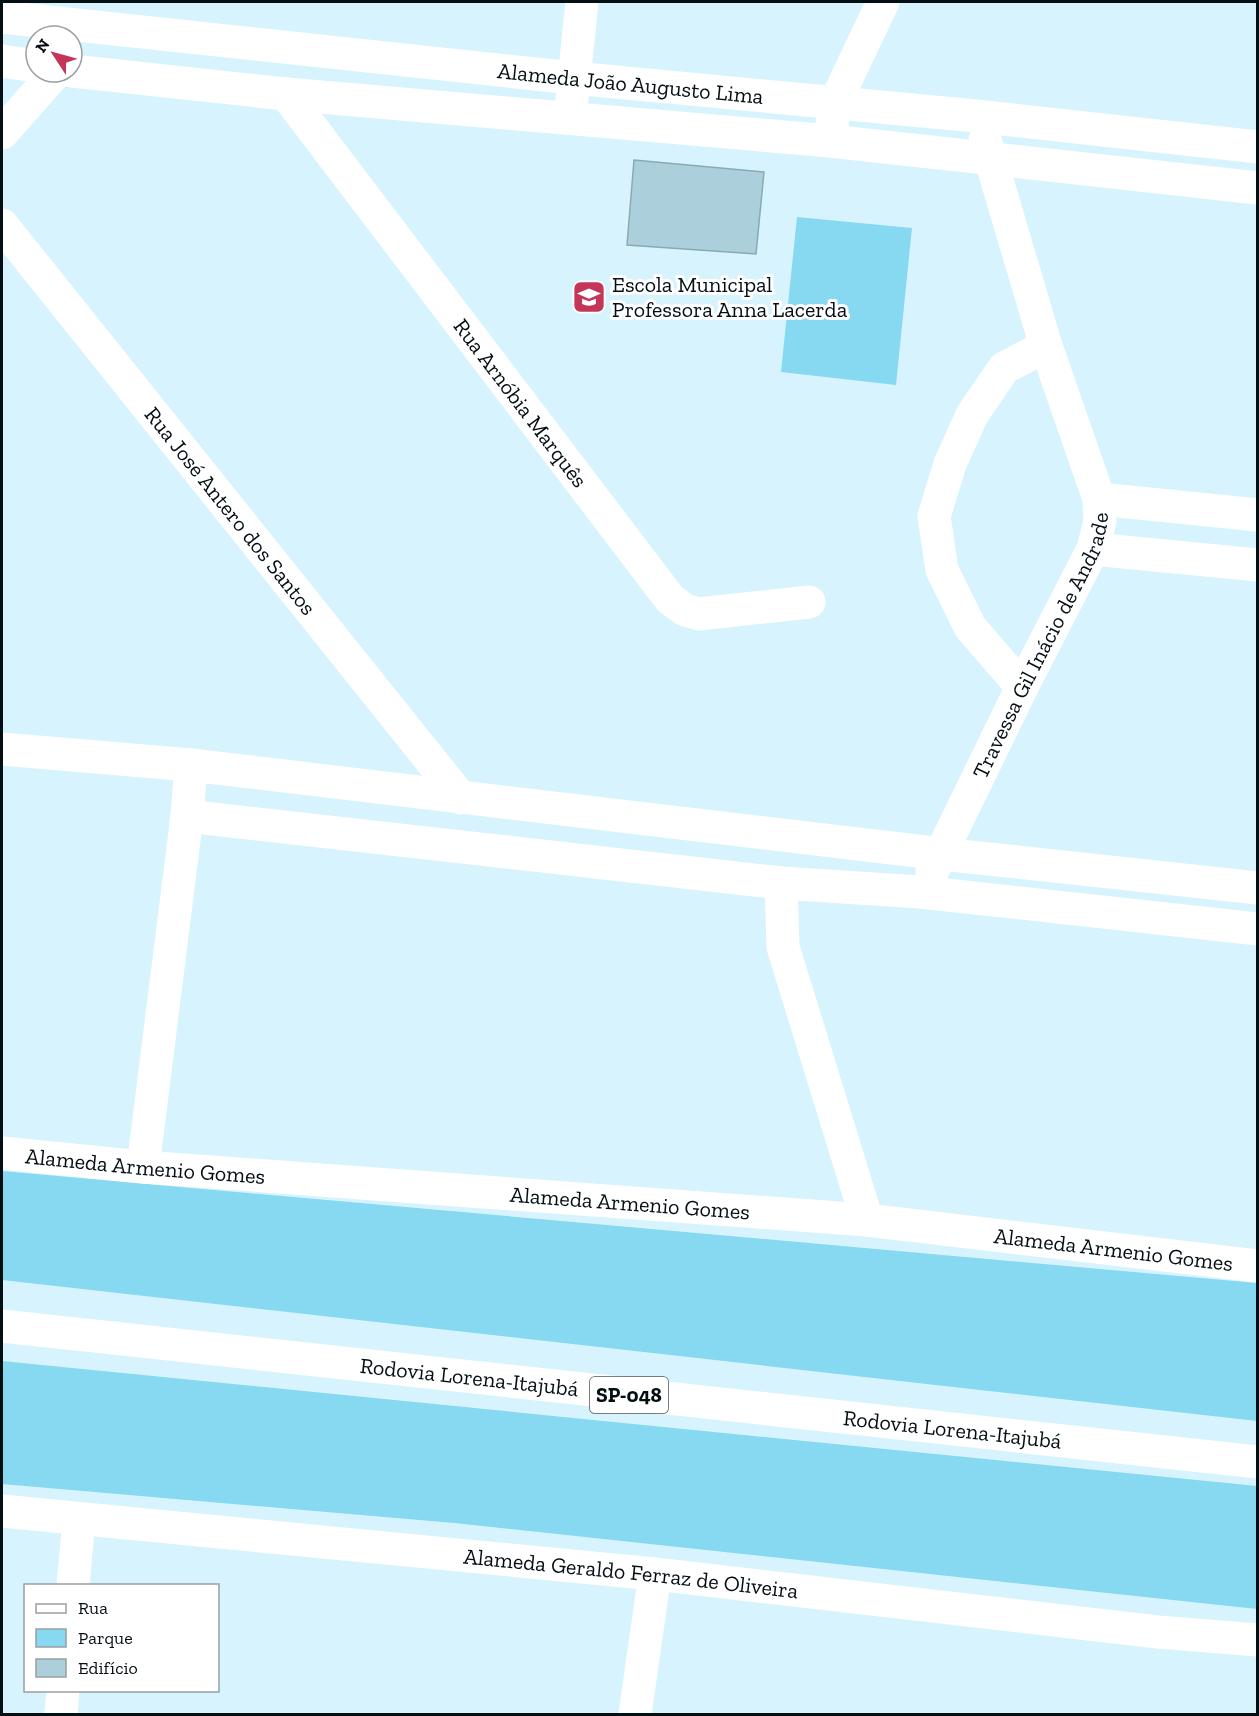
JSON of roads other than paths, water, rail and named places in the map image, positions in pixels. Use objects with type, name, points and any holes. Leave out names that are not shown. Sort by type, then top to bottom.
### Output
[{"type":"main road","points":[[570,118],[582,2]]},
{"type":"main road","points":[[830,141],[834,105],[883,2]]},
{"type":"main road","name":"Alameda João Augusto Lima","points":[[2,17],[32,24]]},
{"type":"main road","name":"Alameda João Augusto Lima","points":[[84,36],[573,78],[834,105],[976,116],[1257,147]]},
{"type":"main road","points":[[2,61],[24,64]]},
{"type":"main road","name":"Alameda João Augusto Lima","points":[[84,72],[286,94],[830,141],[1257,188]]},
{"type":"main road","points":[[2,133],[45,84]]},
{"type":"main road","name":"Rua Arnóbia Marquês","points":[[286,94],[670,599],[685,610],[699,614],[809,602]]},
{"type":"main road","name":"Travessa Gil Inácio de Andrade","points":[[920,892],[942,854],[1022,687],[1093,549],[1100,521],[1099,499],[1046,346],[993,159],[976,116]]},
{"type":"main road","name":"Rua José Antero dos Santos","points":[[2,225],[460,798]]},
{"type":"main road","points":[[1022,687],[970,627],[942,570],[934,516],[950,464],[972,415],[1004,368],[1046,346]]},
{"type":"main road","points":[[1099,499],[1257,515]]},
{"type":"main road","points":[[1093,549],[1257,565]]},
{"type":"main road","points":[[2,749],[191,765],[942,854],[1257,888]]},
{"type":"main road","points":[[143,1167],[187,816],[191,765]]},
{"type":"main road","points":[[187,816],[781,883],[920,892],[1257,929]]},
{"type":"main road","points":[[781,883],[783,947],[867,1220]]},
{"type":"main road","name":"Alameda Armenio Gomes","points":[[2,1153],[143,1167],[867,1220],[1257,1266]]},
{"type":"main road","name":"Rodovia Lorena-Itajubá","points":[[2,1326],[1257,1462]]},
{"type":"main road","name":"Alameda Geraldo Ferraz de Oliveira","points":[[2,1511],[655,1574],[1158,1632],[1257,1640]]},
{"type":"main road","points":[[73,1584],[79,1520]]},
{"type":"main road","points":[[635,1714],[655,1574]]},
{"type":"main road","points":[[61,1714],[63,1692]]},
{"type":"place","name":"Escola Municipal Professora Anna Lacerda","points":[[589,297]]}]
